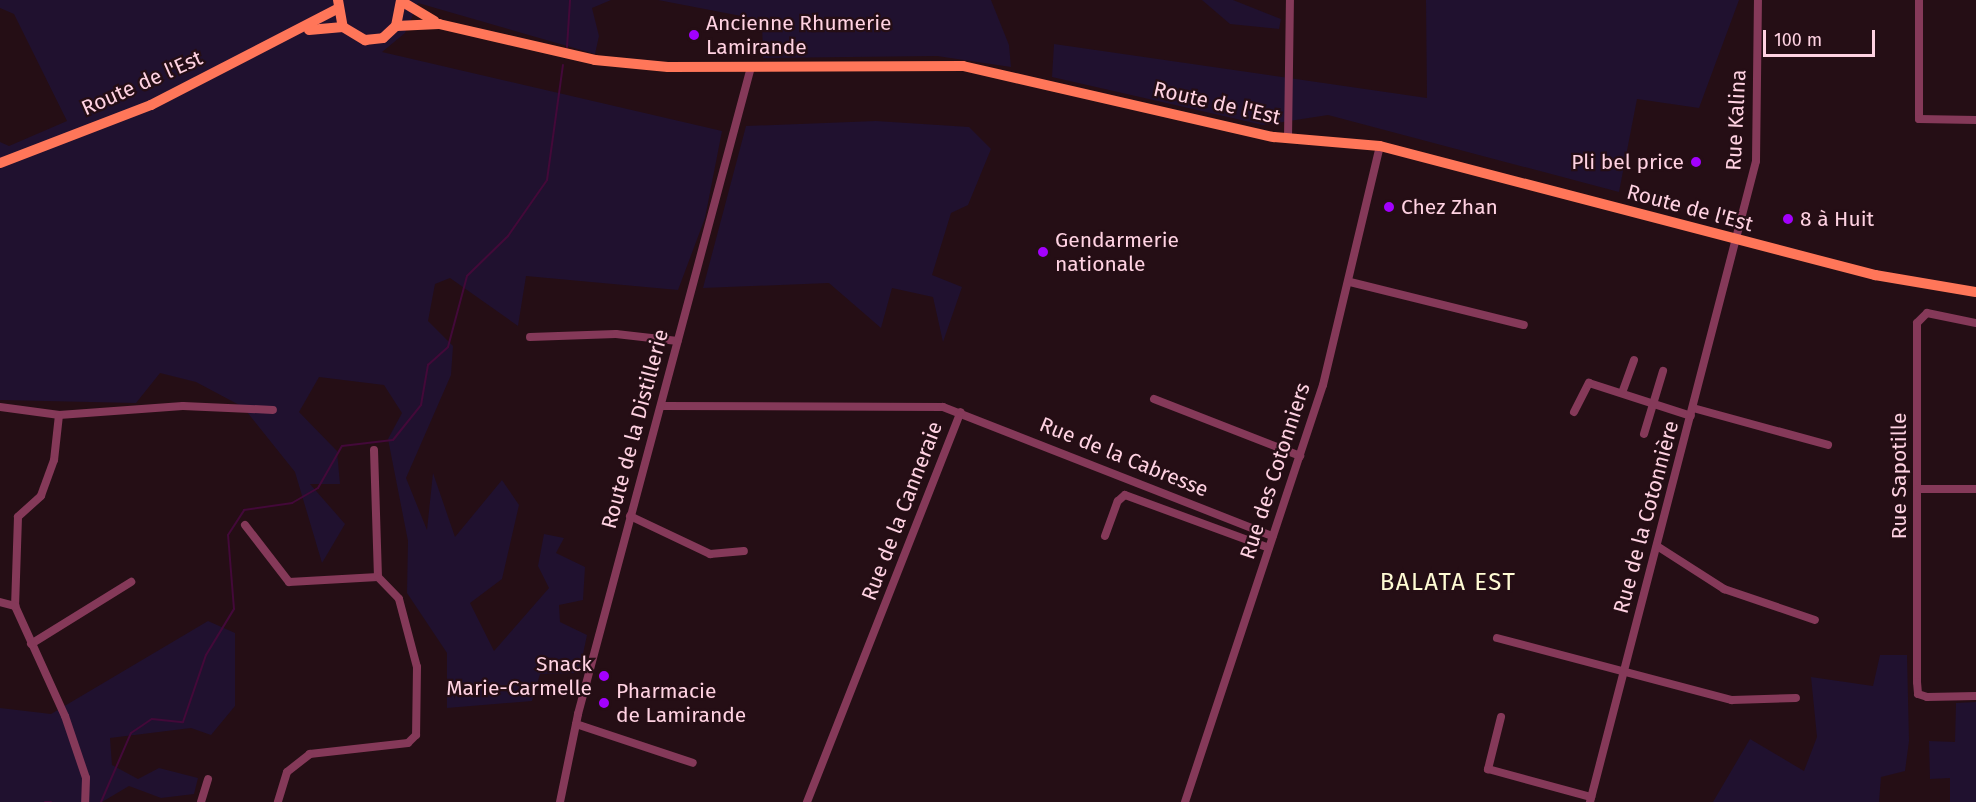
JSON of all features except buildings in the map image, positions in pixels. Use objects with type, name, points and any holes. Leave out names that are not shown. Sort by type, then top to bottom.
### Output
[{"type":"main road","name":"Route de l'Est","points":[[401,0],[439,24]]},
{"type":"main road","points":[[337,4],[343,27],[365,40],[383,38],[396,26],[401,0]]},
{"type":"main road","name":"Route de l'Est","points":[[0,163],[152,105],[296,32],[337,4]]},
{"type":"main road","name":"Route de l'Est","points":[[396,26],[439,24],[595,60],[751,67],[963,66],[1288,139],[1380,146],[1541,184],[1736,240],[1875,274],[1976,292]]},
{"type":"main road","name":"Route de l'Est","points":[[296,32],[343,27]]},
{"type":"street","points":[[1288,139],[1290,0]]},
{"type":"street","name":"Rue Kalina","points":[[1736,240],[1756,161],[1758,0]]},
{"type":"street","points":[[1918,0],[1919,119],[1976,120]]},
{"type":"street","name":"Route de la Distillerie","points":[[560,802],[576,724],[630,516],[751,67]]},
{"type":"street","name":"Rue des Cotonniers","points":[[1185,802],[1300,456],[1350,282],[1380,146]]},
{"type":"street","name":"Rue de la Cotonnière","points":[[1591,799],[1736,240]]},
{"type":"street","points":[[1350,282],[1524,326]]},
{"type":"street","name":"Rue Sapotille","points":[[1976,323],[1927,313],[1918,319],[1917,489],[1918,694],[1976,696]]},
{"type":"street","points":[[530,337],[616,334],[678,341]]},
{"type":"street","points":[[1622,393],[1634,360]]},
{"type":"street","points":[[1644,434],[1663,371]]},
{"type":"street","points":[[1574,412],[1589,383],[1652,403],[1828,445]]},
{"type":"street","points":[[1154,399],[1300,456]]},
{"type":"street","name":"Rue de la Canneraie","points":[[661,406],[930,405],[961,412],[807,802]]},
{"type":"street","points":[[0,407],[58,415],[183,406],[273,410]]},
{"type":"street","name":"Rue de la Cabresse","points":[[961,412],[1274,536]]},
{"type":"street","points":[[58,415],[54,460],[41,496],[18,517],[15,606],[69,726],[86,778],[85,802]]},
{"type":"street","points":[[278,802],[287,772],[310,754],[408,743],[416,735],[411,637],[399,599],[378,577],[374,450]]},
{"type":"street","points":[[1917,489],[1976,489]]},
{"type":"street","points":[[1106,536],[1118,501],[1125,495],[1269,548]]},
{"type":"street","points":[[630,516],[710,554],[744,551]]},
{"type":"street","points":[[244,525],[289,582],[378,577]]},
{"type":"street","points":[[1657,546],[1724,589],[1815,620]]},
{"type":"street","points":[[31,644],[131,582]]},
{"type":"street","points":[[0,602],[15,606]]},
{"type":"street","points":[[1497,638],[1732,700],[1796,698]]},
{"type":"street","points":[[1501,717],[1488,769],[1591,799]]},
{"type":"street","points":[[576,724],[693,763]]},
{"type":"street","points":[[201,802],[208,779]]},
{"type":"shaded area","points":[[0,0],[611,0],[592,8],[599,36],[595,54],[418,3],[405,33],[382,52],[722,131],[705,218],[678,290],[526,276],[518,326],[450,278],[435,284],[428,321],[453,346],[451,375],[406,478],[427,530],[433,473],[455,537],[502,480],[519,505],[502,579],[470,603],[494,651],[549,588],[538,566],[544,534],[564,538],[556,553],[585,567],[583,600],[559,605],[560,622],[587,635],[579,673],[540,674],[532,701],[447,708],[447,653],[407,593],[408,541],[388,439],[402,413],[384,385],[319,377],[299,412],[337,451],[340,484],[310,484],[345,524],[322,563],[295,472],[243,407],[196,382],[160,373],[136,403],[0,400],[0,142],[9,146],[67,121],[14,14],[0,8]]},
{"type":"shaded area","points":[[658,0],[991,0],[1009,45],[1011,67],[937,56],[763,58],[762,20]]},
{"type":"shaded area","points":[[1202,0],[1233,0],[1281,19],[1279,29],[1230,24]]},
{"type":"shaded area","points":[[1426,0],[1739,0],[1699,108],[1637,99],[1619,192],[1328,115],[1263,125],[1052,77],[1054,44],[1427,98]]},
{"type":"shaded area","points":[[876,121],[969,127],[991,149],[968,205],[951,213],[932,275],[962,287],[943,342],[933,297],[892,288],[881,328],[829,283],[703,288],[746,126]]},
{"type":"shaded area","points":[[208,621],[235,633],[235,706],[211,735],[191,728],[110,738],[112,765],[138,779],[159,768],[198,778],[194,794],[161,798],[129,786],[102,802],[0,802],[0,708],[51,714]]},
{"type":"shaded area","points":[[1880,655],[1907,655],[1909,741],[1905,771],[1881,777],[1879,802],[1713,802],[1750,739],[1804,771],[1817,737],[1811,677],[1873,686]]},
{"type":"shaded area","points":[[1976,702],[1976,802],[1950,802],[1950,778],[1930,779],[1929,741],[1955,742],[1956,703]]},
{"type":"waterway","points":[[567,47],[570,0]]},
{"type":"waterway","points":[[101,802],[131,733],[152,719],[183,722],[206,655],[234,609],[228,535],[244,510],[292,503],[318,488],[342,446],[393,440],[421,405],[428,365],[448,347],[467,276],[508,236],[547,180],[563,65]]},
{"type":"waterway","points":[[45,802],[51,802]]},
{"type":"place","name":"Ancienne Rhumerie Lamirande","points":[[694,35]]},
{"type":"place","name":"Pli bel price","points":[[1696,162]]},
{"type":"place","name":"Chez Zhan","points":[[1389,207]]},
{"type":"place","name":"8 à Huit","points":[[1788,219]]},
{"type":"place","name":"Gendarmerie nationale","points":[[1043,252]]},
{"type":"place","name":"Snack Marie-Carmelle","points":[[604,676]]},
{"type":"place","name":"Pharmacie de Lamirande","points":[[604,703]]},
{"type":"district","name":"BALATA EST","points":[[1448,583]]}]
